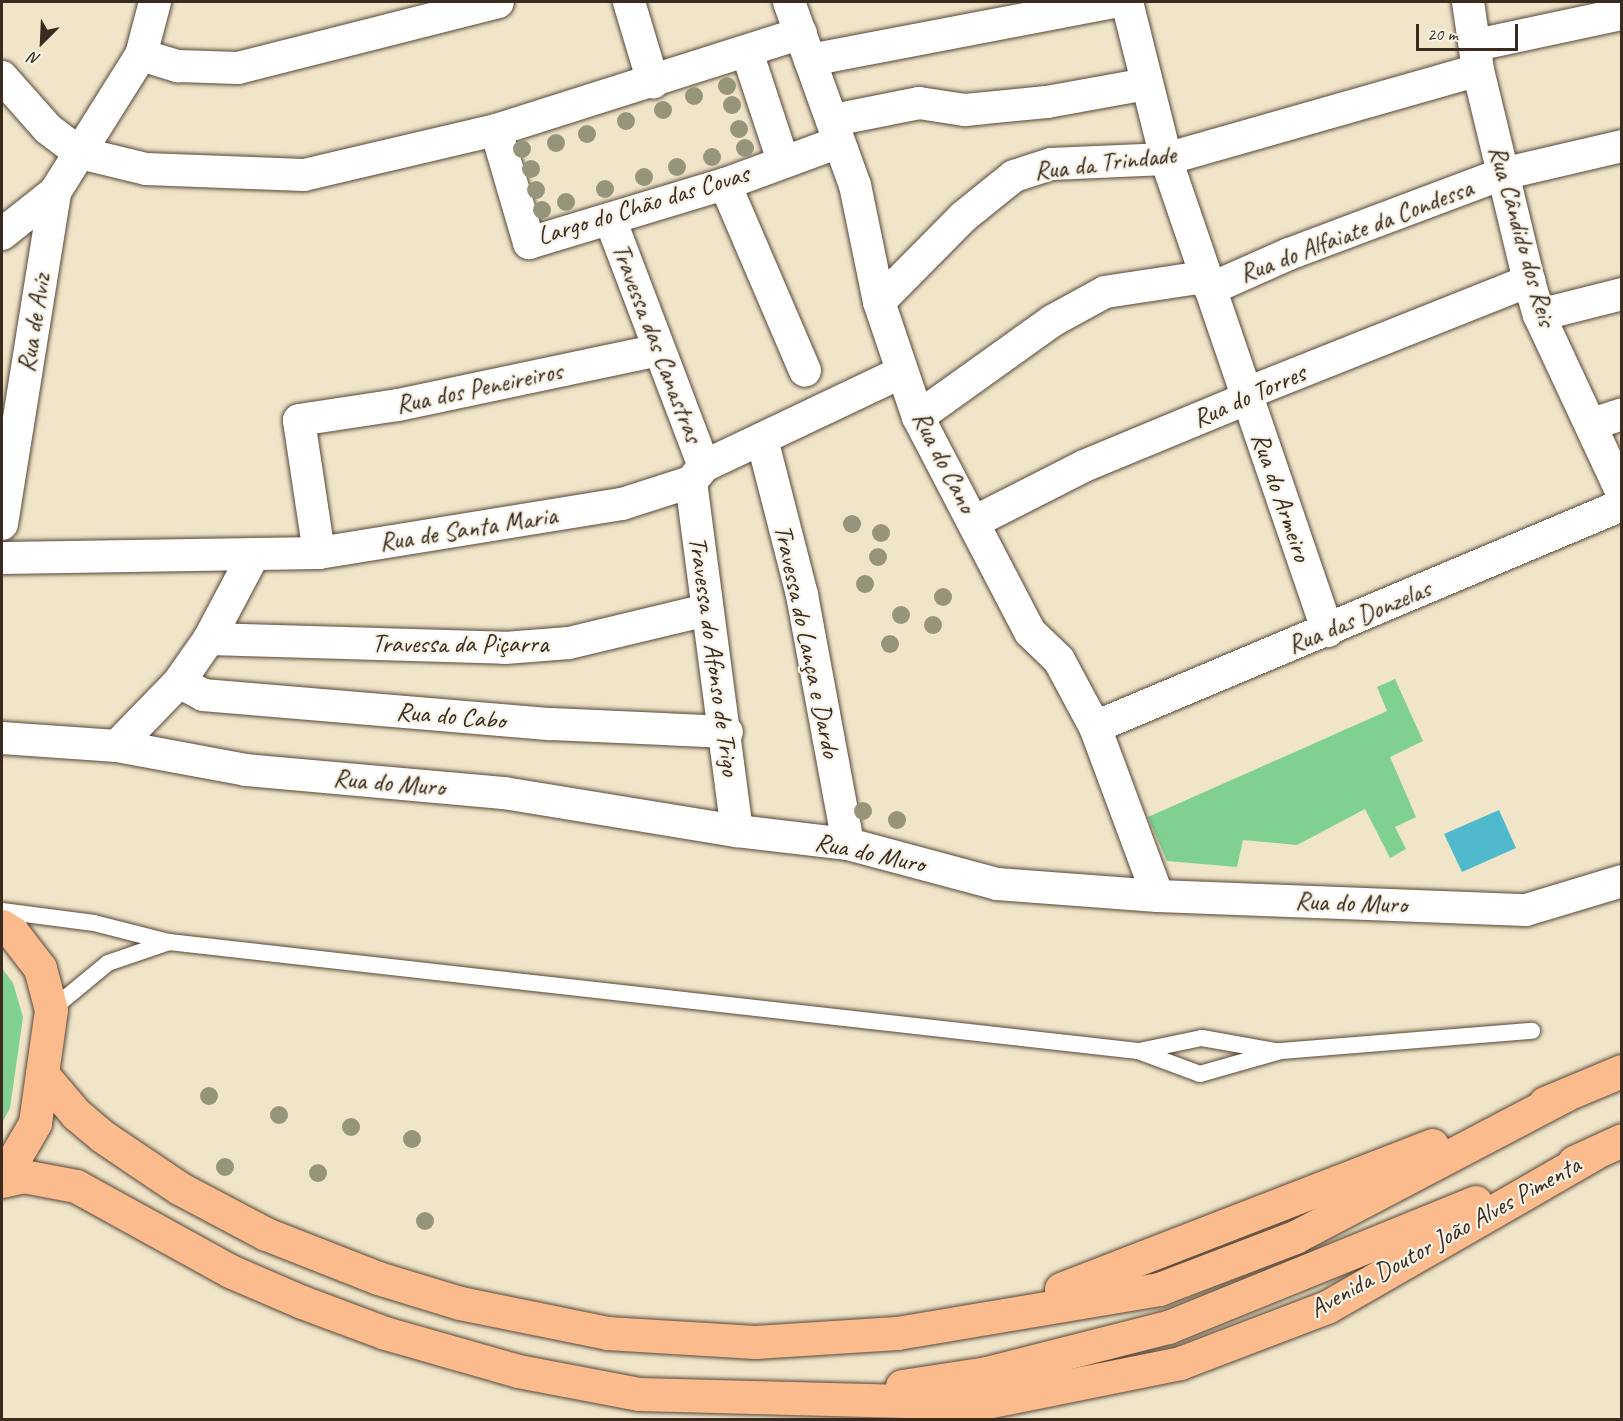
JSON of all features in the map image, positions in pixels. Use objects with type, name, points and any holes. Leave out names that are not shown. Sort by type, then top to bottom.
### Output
[{"type":"main road","points":[[2,926],[13,933],[40,968],[51,1010],[35,1123],[13,1161],[2,1170]]},
{"type":"main road","points":[[42,1074],[76,1114],[102,1136],[179,1188],[266,1234],[378,1278],[460,1303],[607,1333],[686,1340],[838,1338],[897,1334],[1159,1289],[1295,1237],[1566,1095],[1622,1071]]},
{"type":"main road","name":"Avenida Doutor João Alves Pimenta","points":[[2,1182],[23,1176],[76,1186],[230,1271],[302,1302],[385,1333],[518,1371],[639,1394],[805,1401],[987,1373],[1168,1327],[1607,1147]]},
{"type":"street","name":"Rua de Aviz","points":[[2,234],[55,192],[141,55],[155,2]]},
{"type":"street","points":[[141,55],[178,66],[238,68],[498,2]]},
{"type":"street","points":[[629,2],[652,82]]},
{"type":"street","name":"Rua do Cano","points":[[789,2],[858,195],[879,302],[918,417],[1030,633],[1059,660],[1095,728],[1158,896]]},
{"type":"street","points":[[2,77],[48,129],[80,153],[146,169],[304,175],[496,130],[747,52],[806,46],[1113,2]]},
{"type":"street","name":"Rua do Armeiro","points":[[1127,2],[1166,159],[1328,630]]},
{"type":"street","name":"Rua Cândido dos Reis","points":[[1468,2],[1477,58],[1502,174],[1539,315],[1592,424],[1622,493]]},
{"type":"street","name":"Rua da Trindade","points":[[879,302],[963,217],[1014,176],[1051,164],[1166,159],[1477,58],[1622,14]]},
{"type":"street","name":"Largo do Chão das Covas","points":[[747,52],[783,161]]},
{"type":"street","name":"Largo do Chão das Covas","points":[[496,130],[528,243],[724,184],[783,161],[837,131],[919,103],[965,110],[1047,102],[1146,84]]},
{"type":"street","name":"Rua do Alfaiate da Condessa","points":[[918,417],[1052,321],[1105,292],[1207,283],[1502,174],[1622,146]]},
{"type":"street","points":[[724,184],[805,371]]},
{"type":"street","name":"Rua de Aviz","points":[[2,524],[55,192]]},
{"type":"street","name":"Travessa das Canastras","points":[[610,219],[658,350],[697,474]]},
{"type":"street","name":"Rua do Torres","points":[[974,522],[1084,466],[1236,403],[1245,394],[1529,282]]},
{"type":"street","points":[[1539,315],[1622,294]]},
{"type":"street","name":"Rua dos Peneireiros","points":[[319,553],[298,420],[398,405],[658,350]]},
{"type":"street","name":"Rua de Santa Maria","points":[[2,558],[319,553],[622,504],[697,474],[902,372]]},
{"type":"street","points":[[1592,424],[1622,414]]},
{"type":"street","name":"Travessa do Lança e Dardo","points":[[762,440],[802,596],[848,844]]},
{"type":"street","name":"Travessa do Afonso de Trigo","points":[[697,474],[706,610],[727,732],[737,831]]},
{"type":"street","name":"Rua das Donzelas","points":[[1095,728],[1622,506]]},
{"type":"street","points":[[117,746],[179,682],[210,639],[254,554]]},
{"type":"street","name":"Travessa da Piçarra","points":[[210,639],[505,648],[569,643],[706,610]]},
{"type":"street","name":"Rua do Cabo","points":[[179,682],[203,694],[550,724],[727,732]]},
{"type":"street","name":"Rua do Muro","points":[[2,738],[117,746],[246,770],[504,793],[737,831],[848,844],[997,884],[1158,896],[1526,910],[1622,881]]},
{"type":"lane","points":[[2,911],[94,923],[169,942],[1138,1052],[1200,1074],[1281,1052],[1532,1031]]},
{"type":"lane","points":[[51,1010],[108,963],[169,942]]},
{"type":"lane","points":[[1138,1052],[1202,1038],[1281,1052]]},
{"type":"green space","points":[[1395,679],[1423,741],[1390,757],[1416,817],[1395,827],[1406,849],[1390,858],[1365,809],[1297,845],[1243,840],[1237,867],[1167,861],[1148,817],[1387,711],[1377,687]]},
{"type":"green space","points":[[2,968],[13,983],[23,1017],[10,1108],[2,1123]]},
{"type":"water","points":[[1499,810],[1516,848],[1462,872],[1444,834]]}]
